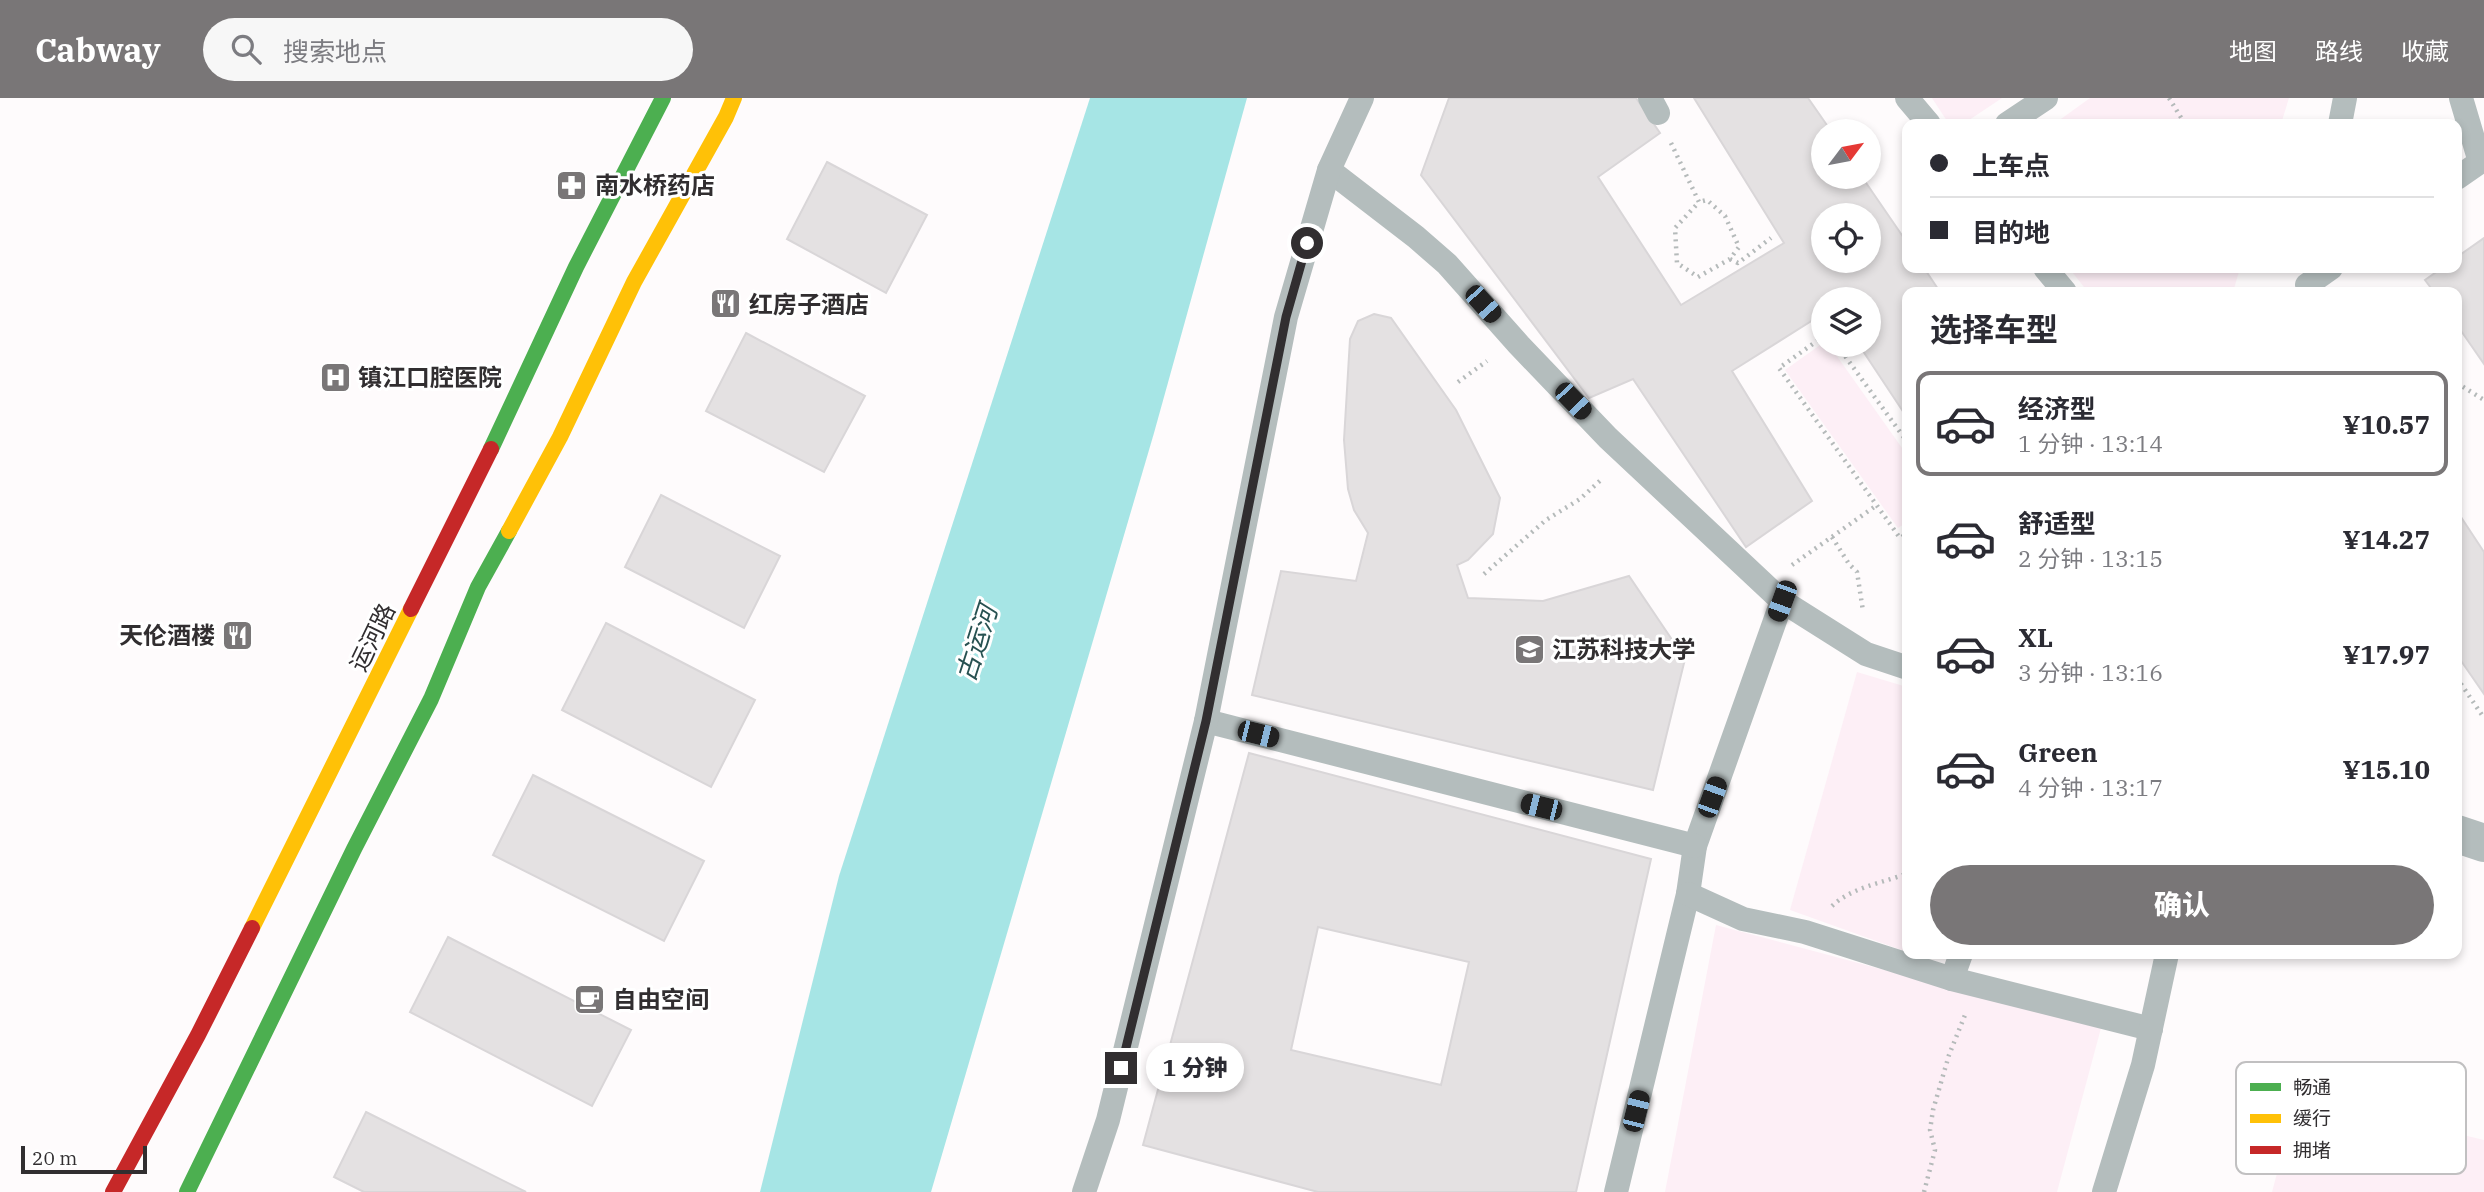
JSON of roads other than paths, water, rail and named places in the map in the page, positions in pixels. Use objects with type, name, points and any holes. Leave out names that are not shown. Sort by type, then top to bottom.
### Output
[{"type":"main road","name":"运河路","points":[[113,1192],[198,1035],[488,455],[576,267],[663,98]]},
{"type":"main road","points":[[187,1192],[354,849],[432,699],[478,587],[560,437],[634,282],[734,98]]},
{"type":"street","points":[[2462,836],[2484,843]]},
{"type":"lane","points":[[1084,1192],[1108,1120],[1206,721],[1286,317],[1329,170],[1362,98]]},
{"type":"lane","points":[[1907,98],[1924,119]]},
{"type":"lane","points":[[2014,119],[2046,98]]},
{"type":"lane","points":[[2341,119],[2345,98]]},
{"type":"lane","points":[[2461,98],[2480,162],[2462,175]]},
{"type":"lane","points":[[1329,170],[1447,264],[1519,345],[1627,456],[1774,592],[1866,654],[1902,666]]},
{"type":"lane","points":[[2049,273],[2061,287]]},
{"type":"lane","points":[[1616,1192],[1688,894],[1695,846],[1774,592]]},
{"type":"lane","points":[[1206,721],[1695,846]]},
{"type":"lane","points":[[1688,894],[1743,919],[1805,932],[1963,982],[2151,1029]]},
{"type":"lane","points":[[1961,959],[1963,982]]},
{"type":"lane","points":[[2104,1192],[2143,1065],[2166,959]]},
{"type":"water","name":"古运河","points":[[1090,98],[1247,98],[1154,433],[931,1192],[760,1192],[839,876]]},
{"type":"place","name":"南水桥药店","points":[[572,185]]},
{"type":"place","name":"红房子酒店","points":[[726,304]]},
{"type":"place","name":"镇江口腔医院","points":[[335,377]]},
{"type":"place","name":"天伦酒楼","points":[[238,635]]},
{"type":"place","name":"江苏科技大学","points":[[1529,649]]},
{"type":"place","name":"自由空间","points":[[590,999]]}]
